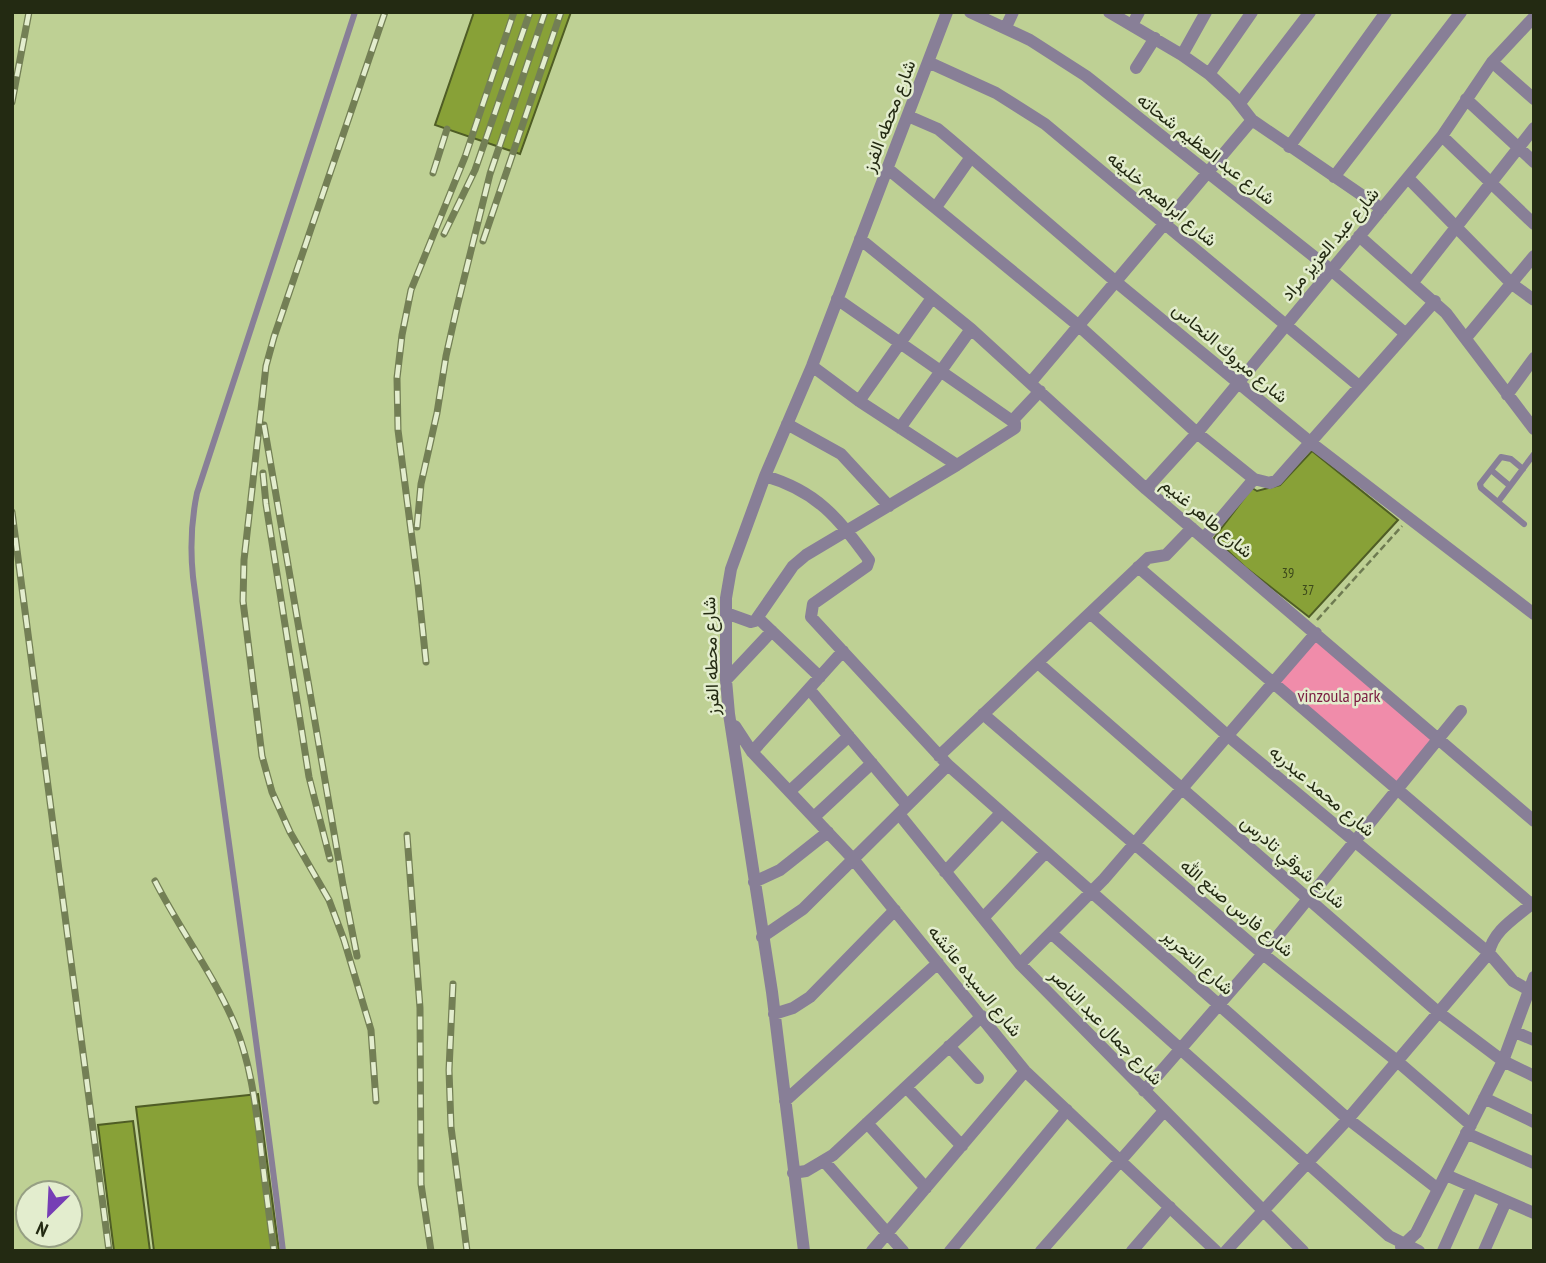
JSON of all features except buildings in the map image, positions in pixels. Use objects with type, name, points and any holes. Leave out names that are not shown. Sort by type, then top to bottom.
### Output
[{"type":"street","name":"شارع محطه الفرز","points":[[804,1251],[774,1014],[729,713],[726,680],[726,587],[765,476],[812,366],[947,12]]},
{"type":"street","name":"شارع عبد العظيم شحاته","points":[[971,12],[1006,27],[1086,76],[1331,270],[1406,334]]},
{"type":"street","points":[[1006,27],[1013,12]]},
{"type":"street","points":[[1109,12],[1209,74],[1240,103],[1252,120],[1382,209]]},
{"type":"street","points":[[1132,25],[1139,12]]},
{"type":"street","points":[[1182,55],[1206,12]]},
{"type":"street","points":[[1209,74],[1252,12]]},
{"type":"street","points":[[1240,103],[1310,12]]},
{"type":"street","points":[[1289,147],[1386,12]]},
{"type":"street","points":[[1334,177],[1461,12]]},
{"type":"street","name":"شارع عبد العزيز مراد","points":[[1146,489],[1197,433],[1408,178],[1442,136],[1492,62],[1534,17]]},
{"type":"street","points":[[1136,68],[1154,38]]},
{"type":"street","name":"شارع ابراهيم خليفه","points":[[928,62],[970,79],[1029,113],[1359,386]]},
{"type":"street","points":[[1492,62],[1534,99]]},
{"type":"street","points":[[1466,99],[1534,162]]},
{"type":"street","name":"شارع مبروك النحاس","points":[[908,116],[938,130],[1310,442],[1534,614]]},
{"type":"street","points":[[726,613],[751,622],[758,618],[793,566],[806,555],[1014,430],[1013,422],[1079,326],[1252,120]]},
{"type":"street","points":[[1413,282],[1534,128]]},
{"type":"street","points":[[1442,136],[1534,224]]},
{"type":"street","points":[[936,207],[971,157]]},
{"type":"street","points":[[888,169],[1079,326],[1197,433],[1254,479],[1269,483],[1277,480],[1435,301]]},
{"type":"street","points":[[1408,178],[1512,284],[1534,300]]},
{"type":"street","points":[[1359,236],[1435,301],[1534,429]]},
{"type":"street","name":"شارع طاهر غنيم","points":[[860,239],[971,329],[1146,489],[1534,821]]},
{"type":"street","points":[[1466,338],[1534,256]]},
{"type":"street","points":[[859,401],[932,298]]},
{"type":"street","points":[[837,299],[1013,422]]},
{"type":"street","points":[[900,428],[971,329]]},
{"type":"street","points":[[1507,395],[1534,358]]},
{"type":"street","points":[[812,366],[859,401],[957,466]]},
{"type":"street","points":[[787,424],[841,454],[889,506]]},
{"type":"street","points":[[765,476],[796,487],[816,498],[847,530]]},
{"type":"street","points":[[1204,537],[1254,479]]},
{"type":"street","points":[[762,937],[797,914],[903,809],[983,714],[1148,558],[1166,555],[1192,528]]},
{"type":"street","name":"شارع التحرير","points":[[847,530],[869,563],[813,604],[811,617],[944,760],[1001,813],[1348,1119],[1438,1189]]},
{"type":"street","points":[[1138,567],[1532,903],[1498,932],[1493,938],[1489,953],[1397,1062],[1226,1251]]},
{"type":"street","name":"شارع محمد عبدربه","points":[[1090,613],[1228,736],[1489,953],[1513,981],[1531,991]]},
{"type":"street","points":[[758,618],[820,677]]},
{"type":"street","points":[[1020,964],[1092,891],[1274,684],[1313,630]]},
{"type":"street","points":[[726,680],[772,631]]},
{"type":"street","points":[[752,752],[843,651]]},
{"type":"street","name":"شارع شوقي تادرس","points":[[1038,663],[1438,1012],[1503,1061],[1534,1076]]},
{"type":"street","name":"شارع جمال عبد الناصر","points":[[809,689],[872,763],[945,872],[1020,964],[1303,1251]]},
{"type":"street","points":[[1144,1091],[1309,899],[1461,711]]},
{"type":"street","name":"شارع السيده عائشه","points":[[729,713],[740,737],[752,752],[853,859],[1025,1071],[1216,1251]]},
{"type":"street","name":"شارع فارس صنع الله","points":[[983,714],[1263,954],[1397,1062],[1468,1129],[1534,1163]]},
{"type":"street","points":[[790,792],[849,736]]},
{"type":"street","points":[[814,817],[872,763]]},
{"type":"street","points":[[945,872],[1001,813]]},
{"type":"street","points":[[754,882],[780,870],[828,832]]},
{"type":"street","points":[[982,918],[1046,852]]},
{"type":"street","points":[[774,1014],[793,1008],[810,997],[895,910]]},
{"type":"street","points":[[1051,933],[1401,1247],[1419,1251]]},
{"type":"street","points":[[785,1101],[938,963]]},
{"type":"street","points":[[1401,1247],[1416,1233],[1503,1061],[1534,977]]},
{"type":"street","points":[[793,1174],[806,1171],[824,1161],[982,1016]]},
{"type":"street","points":[[1515,1032],[1534,1040]]},
{"type":"street","points":[[949,1046],[978,1078]]},
{"type":"street","points":[[872,1251],[1025,1071]]},
{"type":"street","points":[[905,1087],[962,1146]]},
{"type":"street","points":[[1484,1098],[1534,1122]]},
{"type":"street","points":[[950,1251],[1067,1110]]},
{"type":"street","points":[[1041,1251],[1164,1111]]},
{"type":"street","points":[[867,1123],[926,1188]]},
{"type":"street","points":[[824,1161],[902,1251]]},
{"type":"street","points":[[1446,1175],[1534,1213]]},
{"type":"street","points":[[1443,1251],[1472,1186]]},
{"type":"street","points":[[1483,1251],[1506,1201]]},
{"type":"street","points":[[1132,1251],[1170,1207]]},
{"type":"lane","points":[[283,1251],[264,1090],[193,577],[191,521],[197,493],[259,300],[355,12]]},
{"type":"lane","points":[[1498,502],[1534,454]]},
{"type":"lane","points":[[1523,469],[1511,458],[1501,457],[1480,486],[1524,524]]},
{"type":"lane","points":[[1491,470],[1510,486]]},
{"type":"path","points":[[1313,630],[1409,518]]},
{"type":"green space","name":"vinzoula park","points":[[1318,638],[1436,740],[1397,787],[1278,685]]},
{"type":"railway","points":[[12,102],[29,12]]},
{"type":"railway","points":[[376,1101],[371,1030],[344,940],[329,900],[290,832],[272,792],[262,756],[243,601],[244,560],[266,366],[385,12]]},
{"type":"railway","points":[[426,662],[398,430],[397,378],[402,335],[411,290],[465,157],[514,12]]},
{"type":"railway","points":[[444,234],[475,170],[530,12]]},
{"type":"railway","points":[[417,527],[421,484],[446,356],[490,174],[545,12]]},
{"type":"railway","points":[[483,241],[561,12]]},
{"type":"railway","points":[[433,173],[447,129]]},
{"type":"railway","points":[[264,425],[357,956]]},
{"type":"railway","points":[[263,473],[309,777],[330,859]]},
{"type":"railway","points":[[12,512],[109,1251]]},
{"type":"railway","points":[[407,835],[420,1008],[421,1184],[431,1251]]},
{"type":"railway","points":[[155,881],[217,988],[240,1039],[254,1096],[274,1251]]},
{"type":"railway","points":[[453,984],[449,1070],[451,1127],[467,1251]]}]
